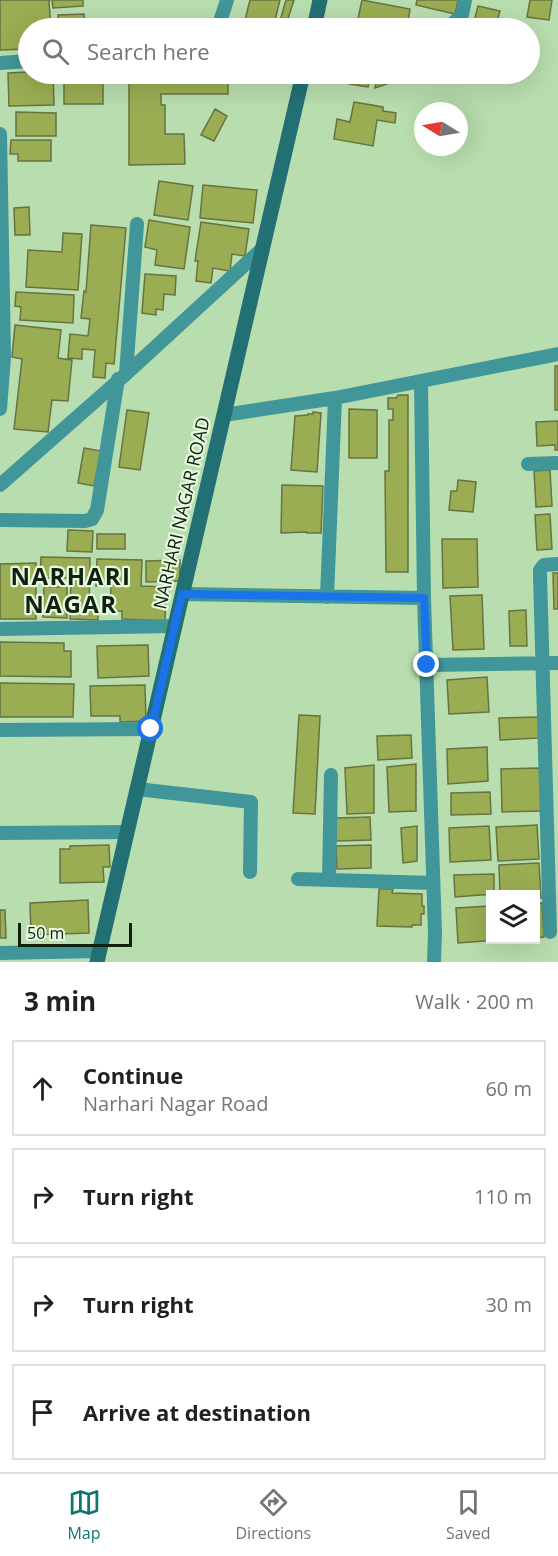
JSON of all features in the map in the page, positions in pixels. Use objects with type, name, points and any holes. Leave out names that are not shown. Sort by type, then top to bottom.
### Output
[{"type":"street","points":[[221,18],[227,0]]},
{"type":"street","points":[[316,18],[320,0]]},
{"type":"street","points":[[459,18],[462,15],[465,0]]},
{"type":"street","points":[[0,63],[18,62]]},
{"type":"street","name":"NARHARI NAGAR ROAD","points":[[98,957],[301,84]]},
{"type":"street","points":[[0,134],[2,358],[0,409]]},
{"type":"street","points":[[0,520],[85,521],[92,519],[97,510],[122,376],[137,224]]},
{"type":"street","points":[[0,485],[262,249]]},
{"type":"street","points":[[224,415],[335,398],[558,354]]},
{"type":"street","points":[[421,382],[424,598],[434,962]]},
{"type":"street","points":[[327,597],[335,398]]},
{"type":"street","points":[[528,464],[558,463]]},
{"type":"street","points":[[550,932],[551,764],[542,663],[540,570],[544,566],[558,564]]},
{"type":"street","points":[[182,594],[424,598]]},
{"type":"street","points":[[0,629],[174,626]]},
{"type":"street","points":[[427,665],[558,663]]},
{"type":"street","points":[[0,730],[151,729]]},
{"type":"street","points":[[329,880],[331,775]]},
{"type":"street","points":[[137,789],[251,802],[250,872]]},
{"type":"street","points":[[0,833],[127,832]]},
{"type":"street","points":[[298,879],[433,883]]},
{"type":"street","points":[[0,953],[98,957]]},
{"type":"building","points":[[0,0],[50,0],[50,18],[18,18],[18,49],[0,50]]},
{"type":"building","points":[[52,0],[83,0],[83,6],[53,8]]},
{"type":"building","points":[[250,0],[280,0],[276,18],[246,18]]},
{"type":"building","points":[[286,0],[294,0],[288,18],[281,18]]},
{"type":"building","points":[[362,0],[410,9],[409,18],[358,18]]},
{"type":"building","points":[[417,0],[458,0],[455,14],[416,5]]},
{"type":"building","points":[[530,0],[552,0],[549,20],[527,17]]},
{"type":"building","points":[[478,6],[500,11],[498,18],[475,18]]},
{"type":"building","points":[[84,14],[84,18],[58,18],[58,15]]},
{"type":"building","points":[[18,72],[18,84],[53,84],[54,105],[9,106],[8,73]]},
{"type":"building","points":[[64,84],[103,84],[103,104],[64,104]]},
{"type":"building","points":[[129,84],[228,84],[228,94],[161,94],[161,105],[165,105],[165,134],[184,134],[185,164],[129,165]]},
{"type":"building","points":[[349,84],[369,84],[368,87]]},
{"type":"building","points":[[354,102],[383,107],[383,111],[396,113],[395,123],[377,120],[373,146],[334,139],[337,119],[350,122]]},
{"type":"building","points":[[215,109],[227,116],[214,141],[201,135]]},
{"type":"building","points":[[16,112],[56,113],[56,136],[16,136]]},
{"type":"building","points":[[11,140],[51,140],[51,161],[18,161],[18,154],[10,154]]},
{"type":"building","points":[[159,181],[193,186],[188,220],[154,215]]},
{"type":"building","points":[[203,185],[257,190],[253,223],[200,218]]},
{"type":"building","points":[[29,207],[30,235],[15,235],[14,208]]},
{"type":"building","points":[[149,220],[190,227],[184,269],[155,265],[157,250],[145,247]]},
{"type":"building","points":[[201,222],[249,229],[245,256],[232,254],[230,271],[213,268],[211,283],[196,281],[198,261],[195,261]]},
{"type":"building","points":[[91,225],[126,228],[114,364],[106,363],[105,378],[93,377],[95,350],[82,349],[82,359],[68,358],[70,334],[88,336],[90,319],[81,318],[84,291],[86,292]]},
{"type":"building","points":[[63,233],[82,234],[78,290],[26,287],[28,250],[62,252]]},
{"type":"building","points":[[145,274],[176,276],[175,295],[164,294],[163,310],[156,309],[156,315],[142,313]]},
{"type":"building","points":[[16,292],[74,295],[73,323],[20,320],[21,307],[15,306]]},
{"type":"building","points":[[15,325],[61,330],[58,358],[72,360],[68,401],[52,400],[48,432],[14,429],[22,359],[12,357]]},
{"type":"building","points":[[555,366],[558,366],[558,410],[555,410]]},
{"type":"building","points":[[398,395],[408,395],[408,572],[386,572],[385,471],[389,471],[389,420],[393,420],[393,409],[388,409],[388,398],[396,398]]},
{"type":"building","points":[[349,409],[377,410],[377,458],[349,458]]},
{"type":"building","points":[[127,410],[149,413],[140,470],[119,467]]},
{"type":"building","points":[[313,412],[321,413],[317,472],[291,470],[295,416],[313,414]]},
{"type":"building","points":[[558,421],[558,450],[555,450],[555,445],[537,446],[536,422]]},
{"type":"building","points":[[84,448],[101,451],[94,486],[78,483]]},
{"type":"building","points":[[550,470],[552,506],[536,507],[534,471]]},
{"type":"building","points":[[458,480],[476,482],[473,512],[449,510],[451,491],[457,491]]},
{"type":"building","points":[[282,485],[323,486],[321,533],[281,533]]},
{"type":"building","points":[[550,514],[552,549],[537,550],[535,515]]},
{"type":"building","points":[[68,530],[93,531],[92,552],[67,551]]},
{"type":"building","points":[[97,534],[125,534],[125,549],[97,549]]},
{"type":"building","points":[[442,539],[477,539],[478,587],[443,588]]},
{"type":"building","points":[[41,557],[90,558],[89,611],[98,611],[98,620],[70,619],[71,578],[40,578]]},
{"type":"building","points":[[97,559],[142,560],[141,586],[166,587],[165,621],[122,619],[122,611],[110,611],[111,586],[96,586]]},
{"type":"building","points":[[180,560],[180,581],[146,582],[146,561]]},
{"type":"building","points":[[36,563],[36,619],[0,619],[0,564]]},
{"type":"building","points":[[553,573],[558,573],[558,609],[554,609]]},
{"type":"building","points":[[44,587],[67,587],[67,618],[43,617]]},
{"type":"building","points":[[482,595],[484,649],[453,650],[450,596]]},
{"type":"building","points":[[526,610],[527,646],[510,646],[509,611]]},
{"type":"building","points":[[0,642],[64,643],[64,651],[71,651],[71,677],[0,676]]},
{"type":"building","points":[[148,645],[149,676],[98,678],[97,646]]},
{"type":"building","points":[[487,677],[489,712],[449,714],[447,680]]},
{"type":"building","points":[[0,683],[74,684],[73,717],[0,717]]},
{"type":"building","points":[[145,685],[146,721],[120,722],[120,716],[91,716],[90,686]]},
{"type":"building","points":[[299,715],[320,716],[315,814],[293,813]]},
{"type":"building","points":[[539,717],[539,738],[500,740],[499,718]]},
{"type":"building","points":[[411,735],[412,758],[378,760],[377,736]]},
{"type":"building","points":[[487,747],[488,781],[448,784],[447,749]]},
{"type":"building","points":[[416,764],[416,811],[389,812],[387,767]]},
{"type":"building","points":[[374,765],[374,813],[347,814],[345,768]]},
{"type":"building","points":[[540,768],[541,811],[502,812],[501,769]]},
{"type":"building","points":[[490,792],[491,814],[451,815],[451,793]]},
{"type":"building","points":[[370,817],[371,840],[336,841],[336,818]]},
{"type":"building","points":[[537,825],[539,859],[498,861],[496,827]]},
{"type":"building","points":[[417,826],[417,861],[403,863],[401,828]]},
{"type":"building","points":[[489,826],[491,860],[450,862],[449,828]]},
{"type":"building","points":[[109,845],[110,867],[103,867],[104,882],[60,883],[60,849],[70,849],[70,846]]},
{"type":"building","points":[[371,845],[371,868],[337,869],[336,846]]},
{"type":"building","points":[[539,863],[541,898],[540,890],[500,890],[499,865]]},
{"type":"building","points":[[494,874],[494,890],[486,890],[486,895],[455,897],[454,875]]},
{"type":"building","points":[[379,889],[393,889],[392,893],[422,894],[424,914],[421,914],[421,925],[377,926]]},
{"type":"building","points":[[88,900],[89,933],[31,935],[30,903]]},
{"type":"building","points":[[540,903],[542,903],[544,937],[540,938]]},
{"type":"building","points":[[486,906],[486,941],[458,943],[456,908]]},
{"type":"building","points":[[0,910],[5,910],[6,938],[0,938]]},
{"type":"district","name":"NARHARI NAGAR","points":[[71,589]]},
{"type":"route","points":[[151,729],[182,594],[424,598],[427,665]]}]
